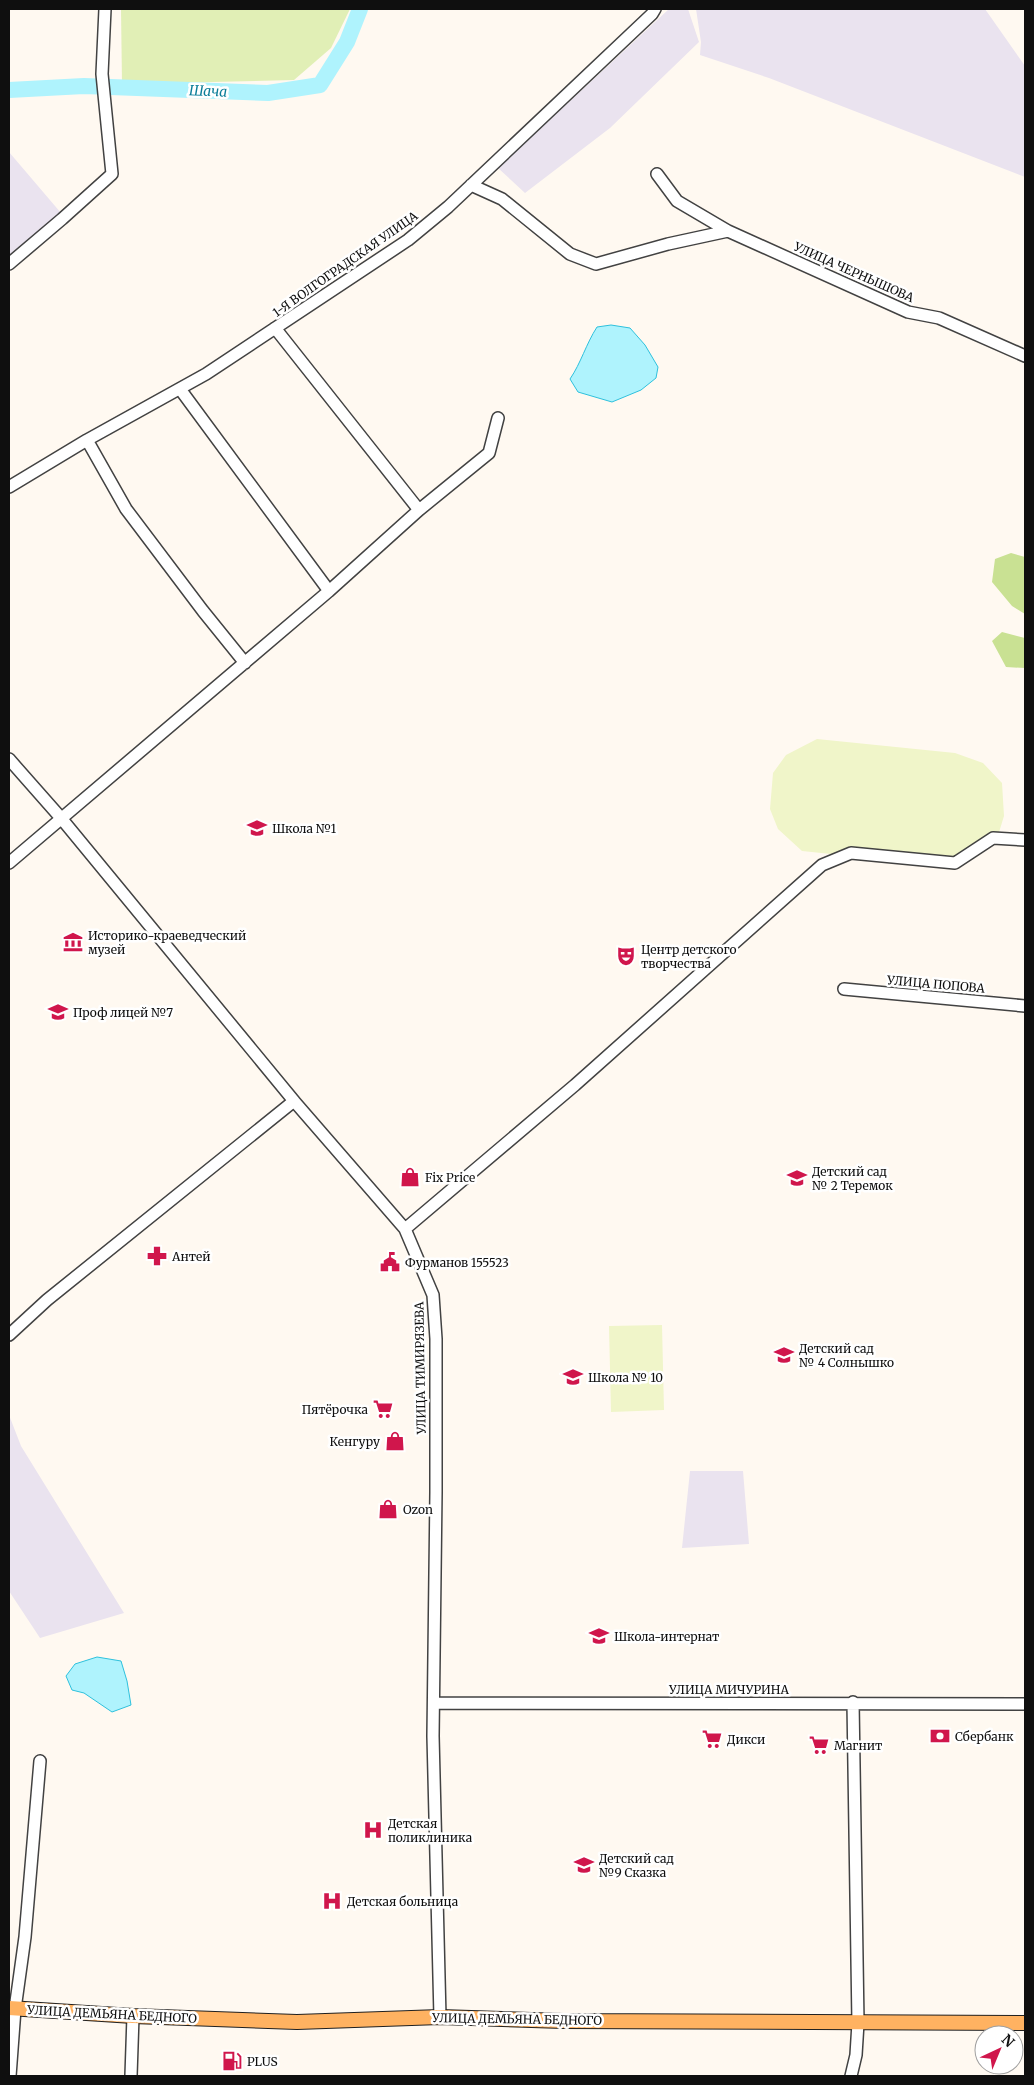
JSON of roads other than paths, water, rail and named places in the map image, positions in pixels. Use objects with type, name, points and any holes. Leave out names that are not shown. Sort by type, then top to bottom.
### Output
[{"type":"main road","name":"УЛИЦА ДЕМЬЯНА БЕДНОГО","points":[[12,2008],[133,2016],[297,2022],[440,2017],[563,2020],[1025,2023]]},
{"type":"street","points":[[9,264],[112,174],[102,74],[105,9]]},
{"type":"street","name":"1-Я ВОЛГОГРАДСКАЯ УЛИЦА","points":[[9,486],[206,374],[408,240],[472,185],[652,14],[655,9]]},
{"type":"street","name":"УЛИЦА ЧЕРНЫШОВА","points":[[657,174],[677,201],[728,231],[908,312],[939,318],[1025,356]]},
{"type":"street","points":[[472,185],[502,199],[570,254],[596,264],[668,244],[728,231]]},
{"type":"street","points":[[275,328],[419,510]]},
{"type":"street","points":[[180,389],[329,591]]},
{"type":"street","points":[[9,863],[329,591],[419,510],[489,453],[498,418]]},
{"type":"street","points":[[87,440],[126,509],[245,663]]},
{"type":"street","name":"УЛИЦА ТИМИРЯЗЕВА","points":[[9,759],[61,818],[294,1102],[405,1229],[433,1295],[435,1330],[433,1736],[440,2017]]},
{"type":"street","points":[[405,1229],[575,1084],[822,865],[851,853],[955,863],[993,838],[1025,840]]},
{"type":"street","name":"УЛИЦА ПОПОВА","points":[[844,989],[1025,1006]]},
{"type":"street","points":[[9,1335],[55,1294],[294,1102]]},
{"type":"street","points":[[851,2076],[856,2055],[858,2023],[852,1702]]},
{"type":"street","name":"УЛИЦА МИЧУРИНА","points":[[434,1703],[852,1702],[1025,1704]]},
{"type":"street","points":[[10,2076],[12,2008],[25,1938],[40,1761]]},
{"type":"street","points":[[131,2076],[133,2016]]},
{"type":"water","points":[[611,325],[630,328],[645,345],[658,367],[656,378],[641,390],[612,402],[578,392],[570,379],[597,327]]},
{"type":"water","points":[[97,1657],[121,1661],[131,1705],[112,1712],[84,1693],[72,1690],[66,1676],[75,1664]]},
{"type":"waterway","name":"Шача","points":[[9,90],[84,86],[268,93],[320,85],[347,42],[360,9]]},
{"type":"place","name":"Школа №1","points":[[257,828]]},
{"type":"place","name":"Историко-краеведческий музей","points":[[73,942]]},
{"type":"place","name":"Центр детского творчества","points":[[626,956]]},
{"type":"place","name":"Проф лицей №7","points":[[58,1012]]},
{"type":"place","name":"Fix Price","points":[[410,1177]]},
{"type":"place","name":"Детский сад № 2 Теремок","points":[[797,1178]]},
{"type":"place","name":"Антей","points":[[157,1256]]},
{"type":"place","name":"Фурманов 155523","points":[[390,1262]]},
{"type":"place","name":"Детский сад № 4 Солнышко","points":[[784,1355]]},
{"type":"place","name":"Школа № 10","points":[[573,1377]]},
{"type":"place","name":"Пятёрочка","points":[[383,1409]]},
{"type":"place","name":"Кенгуру","points":[[395,1441]]},
{"type":"place","name":"Ozon","points":[[388,1509]]},
{"type":"place","name":"Школа-интернат","points":[[599,1636]]},
{"type":"place","name":"Сбербанк","points":[[940,1736]]},
{"type":"place","name":"Дикси","points":[[712,1739]]},
{"type":"place","name":"Магнит","points":[[819,1745]]},
{"type":"place","name":"Детская поликлиника","points":[[373,1830]]},
{"type":"place","name":"Детский сад №9 Сказка","points":[[584,1865]]},
{"type":"place","name":"Детская больница","points":[[332,1901]]},
{"type":"place","name":"PLUS","points":[[232,2061]]}]
